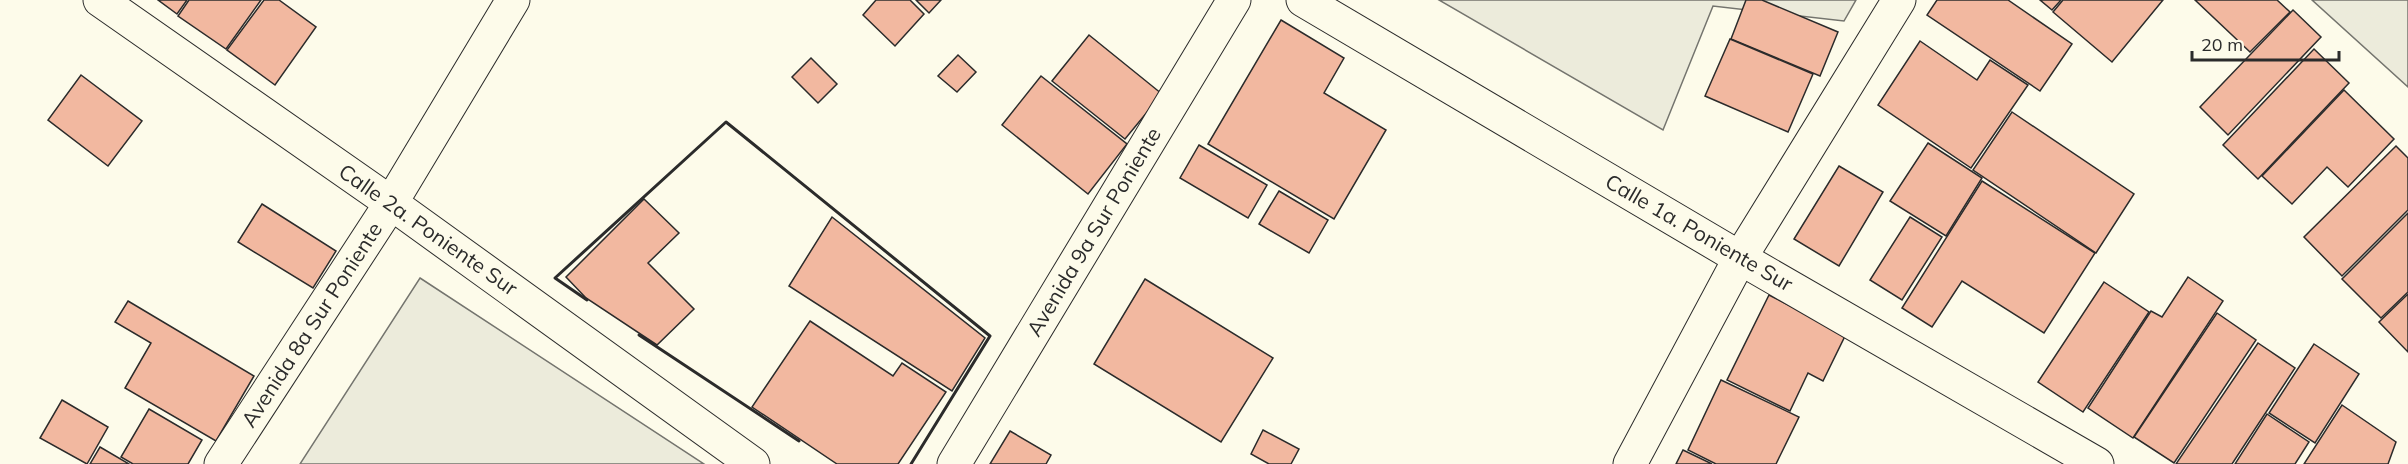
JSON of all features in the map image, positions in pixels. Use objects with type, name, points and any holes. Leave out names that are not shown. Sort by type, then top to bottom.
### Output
[{"type":"street","name":"Calle 2a. Poniente Sur","points":[[100,0],[391,203],[753,464]]},
{"type":"street","name":"Avenida 8a Sur Poniente","points":[[221,464],[391,203],[513,0]]},
{"type":"street","name":"Avenida 9a Sur Poniente","points":[[954,464],[1234,0]]},
{"type":"street","name":"Calle 1a. Poniente Sur","points":[[1303,0],[1740,258],[2097,464]]},
{"type":"street","points":[[1630,464],[1740,258],[1899,0]]},
{"type":"shaded area","points":[[1439,0],[1856,0],[1844,21],[1713,6],[1663,130]]},
{"type":"shaded area","points":[[2312,0],[2408,0],[2408,87]]},
{"type":"shaded area","points":[[420,278],[704,464],[300,464]]},
{"type":"building","points":[[158,0],[187,0],[177,14]]},
{"type":"building","points":[[189,0],[261,0],[226,49],[178,16]]},
{"type":"building","points":[[264,0],[279,0],[316,27],[275,85],[227,50]]},
{"type":"building","points":[[876,0],[910,0],[924,14],[895,46],[863,15]]},
{"type":"building","points":[[916,0],[941,0],[929,13]]},
{"type":"building","points":[[1746,0],[1762,0],[1838,32],[1820,76],[1731,39]]},
{"type":"building","points":[[1937,0],[2008,0],[2072,44],[2040,91],[1927,15]]},
{"type":"building","points":[[2040,0],[2061,0],[2052,10]]},
{"type":"building","points":[[2063,0],[2163,0],[2112,62],[2053,12]]},
{"type":"building","points":[[2195,0],[2277,0],[2290,12],[2250,52]]},
{"type":"building","points":[[2293,10],[2321,37],[2228,135],[2200,107]]},
{"type":"building","points":[[1281,20],[1344,58],[1324,93],[1386,130],[1334,219],[1208,144]]},
{"type":"building","points":[[1089,35],[1162,94],[1125,139],[1052,81]]},
{"type":"building","points":[[1730,39],[1813,74],[1788,132],[1705,96]]},
{"type":"building","points":[[1920,41],[1977,80],[1990,60],[2028,85],[1971,168],[1878,105]]},
{"type":"building","points":[[2314,49],[2349,83],[2258,179],[2223,145]]},
{"type":"building","points":[[958,55],[976,72],[957,92],[938,76]]},
{"type":"building","points":[[811,58],[837,84],[818,103],[792,77]]},
{"type":"building","points":[[81,75],[142,121],[108,166],[48,120]]},
{"type":"building","points":[[1041,76],[1127,144],[1088,194],[1002,125]]},
{"type":"building","points":[[2344,90],[2394,139],[2348,187],[2327,167],[2292,204],[2262,176]]},
{"type":"building","points":[[2012,112],[2134,194],[2096,253],[1973,170]]},
{"type":"building","points":[[1928,143],[1982,178],[1946,236],[1890,201]]},
{"type":"building","points":[[1199,145],[1267,185],[1248,218],[1180,178]]},
{"type":"building","points":[[2396,146],[2408,158],[2408,210],[2342,276],[2304,237]]},
{"type":"building","points":[[1839,166],[1883,192],[1839,266],[1794,239]]},
{"type":"building","points":[[1982,181],[2095,253],[2044,333],[1962,281],[1932,327],[1902,308]]},
{"type":"building","points":[[1279,191],[1328,220],[1309,253],[1259,224]]},
{"type":"building","points":[[644,199],[679,233],[648,263],[694,309],[657,345],[586,298],[566,277]]},
{"type":"building","points":[[262,204],[336,251],[313,288],[238,242]]},
{"type":"building","points":[[2408,213],[2408,292],[2381,318],[2342,279]]},
{"type":"building","points":[[832,217],[985,338],[952,391],[789,286]]},
{"type":"building","points":[[1910,217],[1942,237],[1902,300],[1870,280]]},
{"type":"building","points":[[2188,277],[2223,301],[2133,438],[2088,408],[2151,311],[2162,317]]},
{"type":"building","points":[[1145,279],[1273,358],[1221,442],[1094,364]]},
{"type":"building","points":[[2104,282],[2149,312],[2083,412],[2038,382]]},
{"type":"building","points":[[2408,294],[2408,352],[2379,322]]},
{"type":"building","points":[[1769,295],[1846,334],[1823,381],[1808,373],[1790,411],[1727,380]]},
{"type":"building","points":[[128,301],[254,376],[216,441],[125,388],[151,343],[115,322]]},
{"type":"building","points":[[2217,313],[2256,340],[2174,463],[2134,437]]},
{"type":"building","points":[[810,321],[893,376],[902,363],[946,392],[898,464],[837,464],[752,407]]},
{"type":"building","points":[[2258,343],[2295,368],[2232,464],[2176,464]]},
{"type":"building","points":[[2314,344],[2359,374],[2315,443],[2269,413]]},
{"type":"building","points":[[1721,380],[1799,417],[1776,464],[1716,464],[1688,450]]},
{"type":"building","points":[[62,400],[108,427],[87,464],[40,438]]},
{"type":"building","points":[[2342,405],[2396,442],[2388,464],[2304,464]]},
{"type":"building","points":[[149,409],[202,440],[188,464],[133,464],[121,457]]},
{"type":"building","points":[[2267,414],[2309,442],[2295,464],[2235,464]]},
{"type":"building","points":[[1263,430],[1299,449],[1291,464],[1269,464],[1251,454]]},
{"type":"building","points":[[1010,431],[1051,455],[1046,464],[990,464]]},
{"type":"building","points":[[100,447],[129,464],[90,464]]},
{"type":"building","points":[[1683,450],[1712,464],[1676,464]]},
{"type":"wall","points":[[587,300],[555,278],[726,122],[990,336],[911,464]]},
{"type":"wall","points":[[639,335],[799,441]]}]
